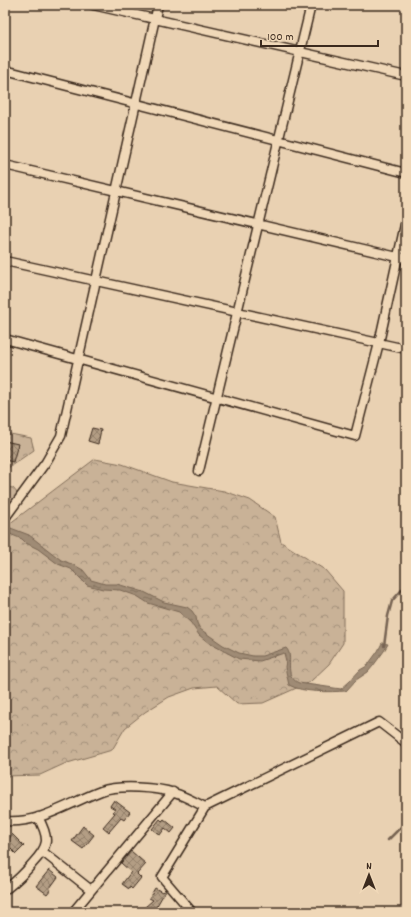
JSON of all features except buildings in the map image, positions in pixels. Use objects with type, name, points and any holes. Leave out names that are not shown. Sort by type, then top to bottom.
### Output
[{"type":"street","points":[[93,5],[406,76]]},
{"type":"street","points":[[5,518],[46,462],[61,436],[158,5]]},
{"type":"street","points":[[199,471],[311,5]]},
{"type":"street","points":[[5,70],[406,173]]},
{"type":"street","points":[[5,165],[402,258]]},
{"type":"street","points":[[5,339],[355,436],[402,258],[406,220]]},
{"type":"street","points":[[5,261],[406,349]]},
{"type":"street","points":[[192,912],[162,877],[205,807],[379,722],[406,743]]},
{"type":"street","points":[[5,821],[18,822],[38,817],[102,790],[111,788],[135,788],[173,792],[205,807]]},
{"type":"street","points":[[73,912],[173,792]]},
{"type":"street","points":[[5,890],[23,874],[43,852],[46,842],[44,828],[38,817]]},
{"type":"street","points":[[43,852],[91,890]]},
{"type":"green space","points":[[5,433],[31,438],[34,450],[5,470]]},
{"type":"green space","points":[[95,459],[122,464],[172,482],[224,491],[250,500],[275,517],[281,542],[325,570],[343,591],[343,643],[329,664],[310,682],[263,703],[237,704],[217,686],[194,688],[169,697],[145,712],[125,728],[112,750],[64,764],[40,775],[5,776],[5,527]]},
{"type":"green space","points":[[5,487],[13,488],[22,499],[5,516]]},
{"type":"water","points":[[8,527],[29,535],[61,560],[83,570],[91,580],[105,584],[117,584],[144,592],[164,602],[187,607],[196,617],[200,629],[223,645],[239,653],[262,656],[286,648],[289,656],[291,676],[299,683],[341,689],[360,670],[367,666],[382,643],[388,644],[368,672],[356,680],[346,691],[332,692],[295,688],[289,685],[284,653],[260,661],[239,659],[209,643],[199,635],[191,623],[179,612],[148,603],[137,596],[120,590],[103,589],[87,585],[71,569],[58,564],[22,539],[5,532]]},
{"type":"waterway","points":[[384,646],[388,616],[392,601],[406,585]]},
{"type":"waterway","points":[[388,840],[406,822]]}]
